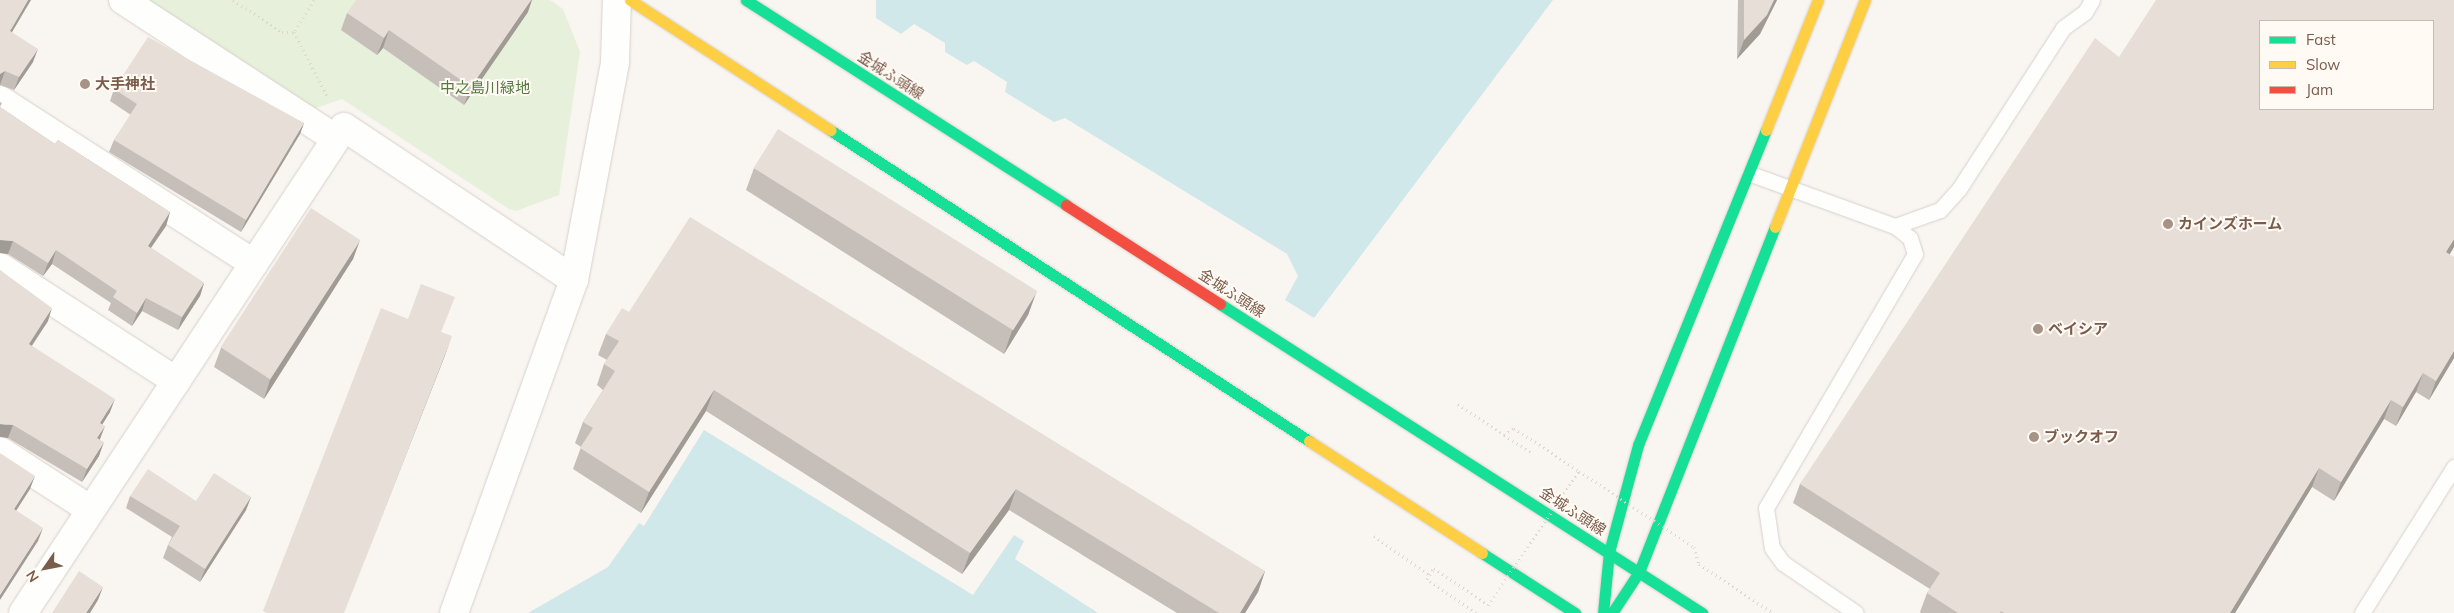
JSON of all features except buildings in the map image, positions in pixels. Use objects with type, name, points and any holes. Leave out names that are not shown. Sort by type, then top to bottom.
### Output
[{"type":"main road","points":[[630,0],[1575,613]]},
{"type":"main road","name":"金城ふ頭線","points":[[746,0],[1702,613]]},
{"type":"main road","points":[[1603,613],[1609,552],[1638,445],[1751,174],[1818,0]]},
{"type":"main road","points":[[1612,613],[1639,572],[1788,188],[1864,0]]},
{"type":"street","points":[[123,0],[574,280]]},
{"type":"street","points":[[454,613],[574,280],[615,62],[617,0]]},
{"type":"street","points":[[0,100],[254,264]]},
{"type":"street","points":[[23,613],[340,133]]},
{"type":"street","points":[[0,267],[176,381]]},
{"type":"street","points":[[0,451],[91,510]]},
{"type":"lane","points":[[1894,226],[1940,210],[1959,189],[2062,28],[2085,12],[2092,0]]},
{"type":"lane","points":[[1751,174],[1894,226],[1910,238],[1916,254],[1766,508],[1772,548],[1783,563],[1856,613]]},
{"type":"lane","points":[[2362,613],[2454,467]]},
{"type":"path","points":[[233,0],[282,32],[294,32]]},
{"type":"path","points":[[294,32],[314,0]]},
{"type":"path","points":[[294,32],[340,133]]},
{"type":"path","points":[[1458,404],[1532,453]]},
{"type":"path","points":[[1504,435],[1514,428],[1694,547],[1699,564],[1773,613]]},
{"type":"path","points":[[1476,613],[1427,578],[1434,568],[1488,605],[1579,471]]},
{"type":"path","points":[[1374,536],[1429,575]]},
{"type":"green space","name":"中之島川緑地","points":[[140,0],[550,0],[563,9],[580,52],[559,195],[516,211],[509,209],[342,99],[310,110]]},
{"type":"water","points":[[876,0],[1553,0],[1314,318],[1285,300],[1298,276],[1287,254],[1065,118],[1054,122],[1005,92],[1007,82],[974,61],[967,65],[945,52],[945,43],[914,24],[901,34],[876,18]]},
{"type":"water","points":[[704,430],[973,595],[1014,535],[1024,541],[1015,559],[1098,613],[528,613],[608,567],[639,523],[644,526]]},
{"type":"traffic: fast","points":[[746,0],[1066,205]]},
{"type":"traffic: fast","points":[[830,130],[1309,441]]},
{"type":"traffic: fast","points":[[1603,613],[1609,552],[1638,445],[1766,130]]},
{"type":"traffic: fast","points":[[1612,613],[1639,572],[1775,227]]},
{"type":"traffic: fast","points":[[1220,304],[1702,613]]},
{"type":"traffic: fast","points":[[1482,553],[1575,613]]},
{"type":"traffic: slow","points":[[630,0],[830,130]]},
{"type":"traffic: slow","points":[[1766,130],[1818,0]]},
{"type":"traffic: slow","points":[[1775,227],[1865,0]]},
{"type":"traffic: slow","points":[[1309,441],[1482,553]]},
{"type":"traffic: jam","points":[[1066,205],[1220,304]]},
{"type":"place","name":"大手神社","points":[[85,84]]},
{"type":"place","name":"カインズホーム","points":[[2168,224]]},
{"type":"place","name":"ベイシア","points":[[2038,329]]},
{"type":"place","name":"ブックオフ","points":[[2034,437]]}]
